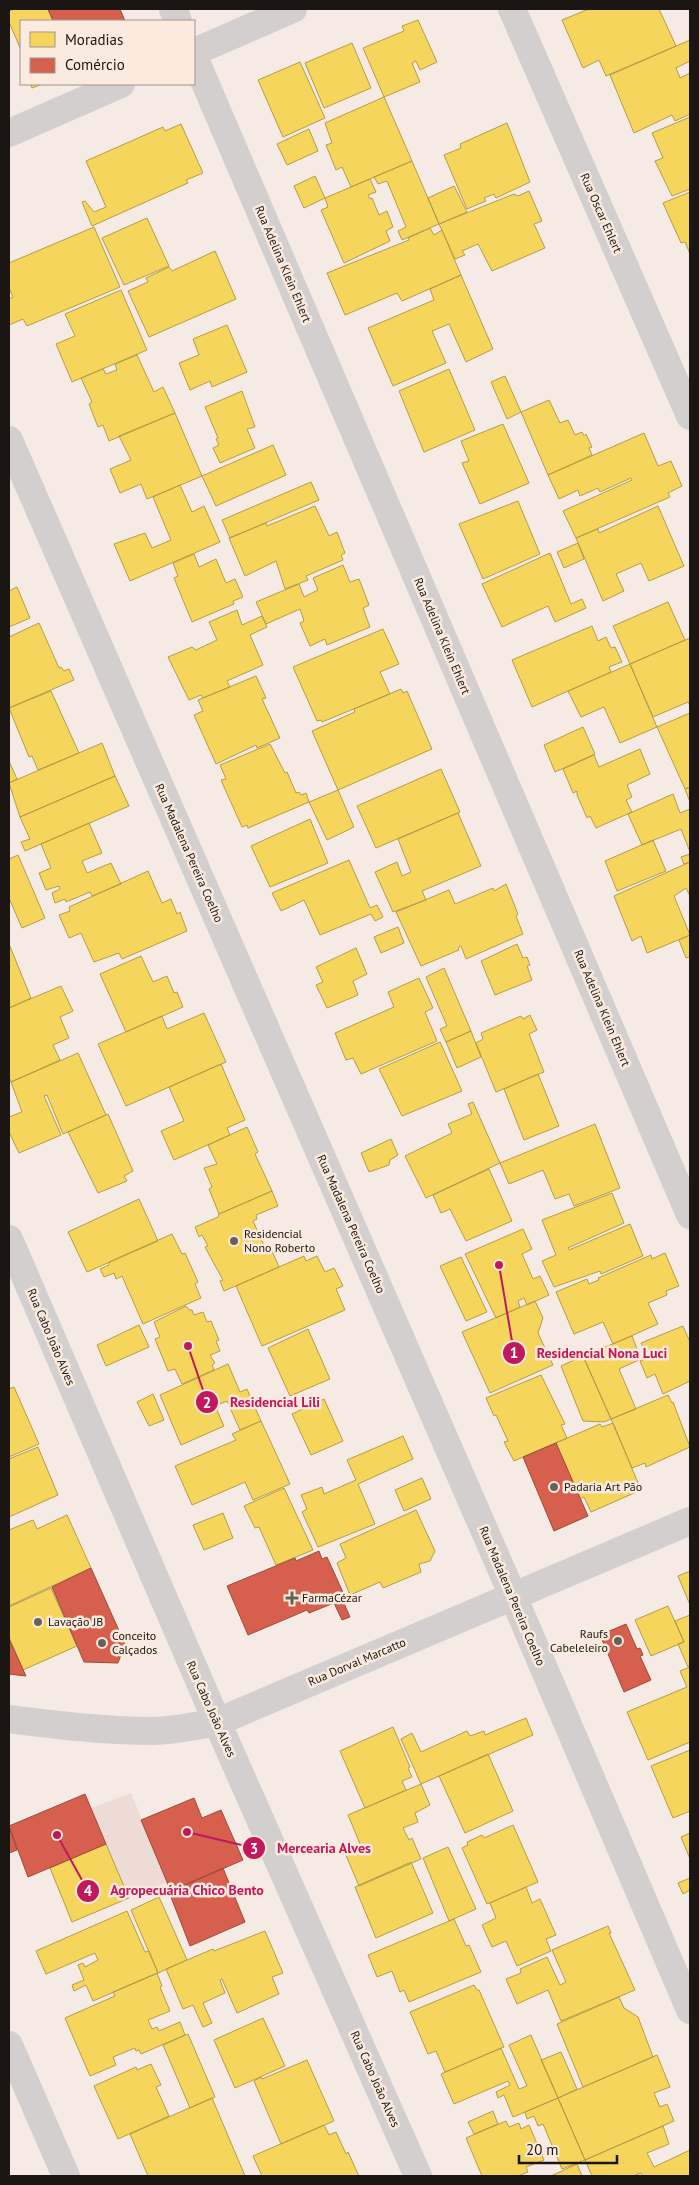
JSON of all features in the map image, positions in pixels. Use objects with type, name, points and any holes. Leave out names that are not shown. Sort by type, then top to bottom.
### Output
[{"type":"street","points":[[195,52],[293,9]]},
{"type":"street","name":"Rua Oscar Ehlert","points":[[512,9],[690,416]]},
{"type":"street","name":"Rua Adelina Klein Ehlert","points":[[195,59],[690,1215]]},
{"type":"street","points":[[9,133],[119,85]]},
{"type":"street","name":"Rua Madalena Pereira Coelho","points":[[9,440],[513,1596],[690,2010]]},
{"type":"street","name":"Rua Cabo João Alves","points":[[9,1239],[217,1722],[418,2176]]},
{"type":"street","name":"Rua Dorval Marcatto","points":[[9,1719],[67,1726],[152,1731],[180,1729],[217,1722],[690,1521]]},
{"type":"street","points":[[9,2045],[66,2176]]},
{"type":"shaded area","points":[[131,1793],[167,1882],[129,1898],[91,1808]]},
{"type":"building: Moradias","points":[[14,9],[48,9],[53,20],[20,20],[20,48],[9,22],[9,11]]},
{"type":"building: Moradias","points":[[589,9],[659,9],[676,46],[606,76],[599,60],[583,68],[562,20]]},
{"type":"building: Moradias","points":[[418,20],[437,62],[420,70],[416,61],[412,63],[420,82],[384,97],[363,48],[404,31],[402,26]]},
{"type":"building: Moradias","points":[[690,40],[690,61],[676,68],[680,78],[690,73],[690,114],[675,121],[672,115],[634,133],[610,75]]},
{"type":"building: Moradias","points":[[352,43],[371,88],[324,108],[305,63]]},
{"type":"building: Moradias","points":[[300,62],[325,118],[283,137],[258,80]]},
{"type":"building: Moradias","points":[[384,97],[412,161],[351,187],[342,167],[336,170],[326,145],[332,143],[325,123]]},
{"type":"building: Moradias","points":[[690,117],[690,189],[672,196],[655,161],[663,158],[652,133]]},
{"type":"building: Moradias","points":[[507,123],[530,182],[496,198],[494,194],[484,198],[486,201],[467,209],[444,155],[461,148],[460,144]]},
{"type":"building: Moradias","points":[[181,124],[203,173],[186,180],[188,183],[92,226],[82,202],[85,201],[94,212],[106,207],[86,161],[163,127],[165,131]]},
{"type":"building: Moradias","points":[[309,129],[318,151],[287,165],[277,144]]},
{"type":"building: Moradias","points":[[412,161],[439,224],[402,240],[398,231],[406,227],[387,181],[378,184],[374,177]]},
{"type":"building: Moradias","points":[[315,176],[325,198],[304,208],[294,186]]},
{"type":"building: Moradias","points":[[370,179],[376,192],[368,195],[370,199],[372,198],[379,215],[387,211],[393,227],[386,231],[390,241],[344,263],[321,210],[328,207],[325,198]]},
{"type":"building: Moradias","points":[[454,186],[467,212],[439,224],[428,198]]},
{"type":"building: Moradias","points":[[529,191],[542,221],[534,224],[545,248],[492,271],[478,244],[462,251],[465,255],[455,259],[439,224],[514,194],[518,196]]},
{"type":"building: Moradias","points":[[690,192],[690,254],[685,242],[681,243],[663,203]]},
{"type":"building: Moradias","points":[[147,218],[169,266],[124,285],[102,238]]},
{"type":"building: Moradias","points":[[94,227],[120,287],[27,326],[23,319],[9,325],[9,299],[13,297],[9,288],[9,263]]},
{"type":"building: Moradias","points":[[430,228],[434,235],[442,230],[461,275],[402,301],[397,293],[345,315],[327,273],[409,240],[408,238]]},
{"type":"building: Moradias","points":[[215,251],[236,299],[149,337],[128,291],[148,282],[146,278],[169,267],[172,271]]},
{"type":"building: Moradias","points":[[461,275],[493,349],[466,362],[449,324],[432,331],[446,363],[393,386],[368,328],[434,300],[430,289]]},
{"type":"building: Moradias","points":[[121,290],[147,350],[72,382],[56,344],[75,336],[65,314]]},
{"type":"building: Moradias","points":[[227,325],[247,372],[212,387],[210,381],[190,390],[179,363],[199,355],[193,339]]},
{"type":"building: Moradias","points":[[137,355],[154,392],[163,387],[175,413],[109,441],[103,425],[98,427],[89,404],[92,402],[81,378],[103,369],[106,374],[117,370],[115,364]]},
{"type":"building: Moradias","points":[[449,369],[475,430],[424,452],[399,391]]},
{"type":"building: Moradias","points":[[505,376],[521,412],[507,419],[491,382]]},
{"type":"building: Moradias","points":[[242,391],[255,427],[247,429],[255,448],[220,463],[213,448],[219,445],[216,439],[218,438],[205,407]]},
{"type":"building: Moradias","points":[[549,400],[560,423],[568,420],[575,435],[582,432],[584,436],[586,434],[592,447],[589,448],[592,455],[548,475],[521,412]]},
{"type":"building: Moradias","points":[[175,413],[202,476],[147,499],[141,484],[120,493],[110,469],[131,460],[119,436]]},
{"type":"building: Moradias","points":[[503,424],[529,483],[480,504],[462,463],[469,461],[461,441]]},
{"type":"building: Moradias","points":[[644,433],[658,466],[671,461],[682,486],[668,493],[670,497],[576,538],[563,511],[632,480],[631,478],[600,492],[598,488],[580,496],[578,490],[559,499],[548,475]]},
{"type":"building: Moradias","points":[[273,445],[286,475],[216,506],[202,476]]},
{"type":"building: Moradias","points":[[311,482],[319,500],[230,538],[222,520]]},
{"type":"building: Moradias","points":[[180,485],[192,512],[204,506],[220,542],[130,581],[114,544],[145,533],[152,548],[171,540],[153,497]]},
{"type":"building: Moradias","points":[[518,501],[540,554],[483,579],[459,524]]},
{"type":"building: Moradias","points":[[315,506],[329,536],[337,532],[345,553],[341,555],[343,560],[306,576],[308,580],[285,589],[276,561],[245,576],[229,538],[266,523],[267,526]]},
{"type":"building: Moradias","points":[[658,506],[684,566],[649,581],[641,563],[616,574],[624,591],[603,601],[576,538],[598,529],[599,533]]},
{"type":"building: Moradias","points":[[578,543],[584,559],[564,568],[557,552]]},
{"type":"building: Moradias","points":[[550,553],[571,604],[582,599],[586,608],[555,622],[548,606],[502,627],[482,584]]},
{"type":"building: Moradias","points":[[194,554],[199,567],[216,559],[226,583],[235,579],[243,597],[233,601],[234,604],[192,622],[174,578],[178,576],[173,563]]},
{"type":"building: Moradias","points":[[343,565],[350,582],[359,579],[369,605],[363,608],[370,627],[327,645],[325,639],[310,646],[300,623],[304,621],[300,609],[266,624],[256,602],[299,584],[304,597],[318,590],[313,578]]},
{"type":"building: Moradias","points":[[17,587],[30,618],[9,627],[9,591]]},
{"type":"building: Moradias","points":[[668,602],[685,640],[630,664],[613,626]]},
{"type":"building: Moradias","points":[[237,610],[242,625],[262,616],[267,627],[250,635],[263,665],[227,681],[230,687],[203,698],[201,695],[189,700],[168,657],[192,647],[196,650],[217,640],[209,622]]},
{"type":"building: Moradias","points":[[39,623],[59,668],[61,667],[64,671],[69,669],[74,680],[9,708],[9,637]]},
{"type":"building: Moradias","points":[[592,626],[598,641],[606,637],[611,648],[615,647],[622,662],[609,667],[611,672],[532,707],[512,660]]},
{"type":"building: Moradias","points":[[383,629],[399,664],[380,672],[390,694],[322,722],[321,720],[317,721],[293,667]]},
{"type":"building: Moradias","points":[[690,638],[690,706],[688,702],[653,717],[630,664]]},
{"type":"building: Moradias","points":[[630,664],[657,727],[620,743],[604,707],[581,717],[568,691]]},
{"type":"building: Moradias","points":[[256,676],[266,698],[262,699],[280,738],[257,748],[256,745],[216,764],[194,715],[203,711],[198,700]]},
{"type":"building: Moradias","points":[[401,689],[403,693],[407,691],[432,749],[338,790],[312,731],[355,712],[354,709]]},
{"type":"building: Moradias","points":[[51,691],[79,753],[38,770],[32,756],[29,757],[9,708]]},
{"type":"building: Moradias","points":[[690,713],[690,787],[685,789],[657,727]]},
{"type":"building: Moradias","points":[[583,727],[595,754],[555,772],[544,745]]},
{"type":"building: Moradias","points":[[102,743],[115,776],[20,817],[9,783]]},
{"type":"building: Moradias","points":[[270,744],[285,773],[287,772],[296,793],[299,792],[301,795],[306,793],[309,802],[248,828],[247,825],[242,827],[221,780],[226,779],[220,765]]},
{"type":"building: Moradias","points":[[640,749],[650,774],[627,785],[632,797],[626,800],[632,812],[596,828],[590,816],[587,818],[577,791],[573,793],[563,769],[594,755],[599,767]]},
{"type":"building: Moradias","points":[[9,761],[17,779],[9,783]]},
{"type":"building: Moradias","points":[[441,769],[460,812],[376,848],[357,806]]},
{"type":"building: Moradias","points":[[115,776],[129,806],[25,851],[21,842],[30,839],[20,817]]},
{"type":"building: Moradias","points":[[690,787],[690,802],[685,789]]},
{"type":"building: Moradias","points":[[338,790],[354,827],[327,840],[309,802]]},
{"type":"building: Moradias","points":[[673,794],[680,813],[690,809],[690,852],[681,829],[642,845],[628,814]]},
{"type":"building: Moradias","points":[[458,813],[481,866],[422,891],[426,900],[393,912],[375,872],[397,862],[402,876],[411,872],[398,839]]},
{"type":"building: Moradias","points":[[310,819],[328,863],[270,887],[251,846]]},
{"type":"building: Moradias","points":[[89,823],[102,853],[82,861],[87,873],[111,863],[121,884],[92,896],[90,892],[66,902],[65,899],[55,903],[52,893],[60,889],[59,886],[46,890],[39,873],[51,868],[41,844]]},
{"type":"building: Moradias","points":[[653,840],[666,871],[617,891],[605,861]]},
{"type":"building: Moradias","points":[[690,854],[690,862],[684,864],[681,857]]},
{"type":"building: Moradias","points":[[18,855],[45,918],[22,928],[9,898],[9,859]]},
{"type":"building: Moradias","points":[[349,860],[370,908],[377,905],[383,917],[375,921],[371,914],[320,935],[304,900],[281,911],[272,893]]},
{"type":"building: Moradias","points":[[690,862],[690,896],[686,888],[674,896],[690,935],[647,953],[641,936],[632,941],[614,896]]},
{"type":"building: Moradias","points":[[148,871],[162,903],[171,899],[177,914],[180,912],[187,931],[122,959],[119,953],[94,962],[81,933],[69,938],[59,915],[70,911],[69,907]]},
{"type":"building: Moradias","points":[[506,884],[518,914],[516,916],[523,934],[466,959],[461,946],[458,948],[459,950],[421,966],[396,912],[449,890],[455,904],[493,888],[494,891]]},
{"type":"building: Moradias","points":[[398,927],[404,943],[381,953],[374,937]]},
{"type":"building: Moradias","points":[[690,935],[690,960],[689,957],[686,958],[679,940]]},
{"type":"building: Moradias","points":[[9,944],[31,998],[9,1008]]},
{"type":"building: Moradias","points":[[517,944],[523,958],[527,957],[530,965],[527,966],[532,980],[495,995],[481,961]]},
{"type":"building: Moradias","points":[[356,948],[367,974],[353,981],[358,995],[327,1008],[316,985],[323,982],[316,967]]},
{"type":"building: Moradias","points":[[141,956],[153,982],[167,976],[174,993],[177,992],[183,1007],[126,1032],[100,974]]},
{"type":"building: Moradias","points":[[444,968],[471,1031],[446,1042],[440,1029],[447,1026],[426,977]]},
{"type":"building: Moradias","points":[[419,978],[433,1008],[425,1012],[437,1041],[361,1074],[353,1058],[346,1060],[335,1033],[394,1007],[388,992]]},
{"type":"building: Moradias","points":[[61,986],[73,1011],[60,1017],[69,1038],[53,1045],[60,1060],[11,1082],[9,1077],[9,1008]]},
{"type":"building: Moradias","points":[[204,1013],[226,1062],[126,1106],[98,1044],[162,1016],[167,1029]]},
{"type":"building: Moradias","points":[[530,1015],[537,1030],[529,1034],[544,1072],[496,1092],[476,1043],[483,1039],[481,1033],[521,1016],[523,1019]]},
{"type":"building: Moradias","points":[[471,1031],[481,1057],[457,1068],[446,1042]]},
{"type":"building: Moradias","points":[[440,1042],[462,1091],[402,1116],[379,1069]]},
{"type":"building: Moradias","points":[[78,1053],[106,1115],[63,1134],[47,1095],[44,1096],[61,1135],[19,1153],[9,1132],[9,1117],[22,1112],[11,1082]]},
{"type":"building: Moradias","points":[[221,1064],[245,1120],[227,1128],[230,1135],[174,1160],[161,1131],[184,1121],[169,1087]]},
{"type":"building: Moradias","points":[[538,1074],[559,1126],[524,1140],[504,1089]]},
{"type":"building: Moradias","points":[[473,1102],[500,1163],[426,1198],[405,1156],[452,1133],[448,1124],[472,1114],[468,1104]]},
{"type":"building: Moradias","points":[[108,1114],[133,1171],[124,1176],[127,1181],[98,1193],[68,1132]]},
{"type":"building: Moradias","points":[[595,1124],[620,1188],[574,1206],[569,1194],[555,1199],[543,1170],[509,1184],[500,1163]]},
{"type":"building: Moradias","points":[[247,1127],[258,1152],[255,1154],[272,1191],[219,1214],[209,1189],[212,1187],[204,1168],[217,1164],[208,1145]]},
{"type":"building: Moradias","points":[[391,1139],[398,1155],[390,1160],[389,1165],[369,1172],[361,1153]]},
{"type":"building: Moradias","points":[[489,1169],[512,1221],[466,1241],[450,1209],[441,1213],[433,1195]]},
{"type":"building: Moradias","name":"Residencial Nono Roberto","points":[[272,1191],[278,1206],[256,1215],[257,1219],[253,1221],[267,1252],[272,1251],[279,1267],[224,1291],[220,1281],[223,1280],[205,1247],[208,1246],[202,1235],[199,1237],[195,1227],[218,1217],[219,1214]]},
{"type":"building: Moradias","points":[[612,1193],[624,1223],[568,1248],[569,1250],[630,1224],[643,1256],[601,1274],[600,1271],[554,1287],[542,1261],[556,1255],[542,1220]]},
{"type":"building: Moradias","points":[[139,1199],[158,1241],[87,1272],[68,1232]]},
{"type":"building: Moradias","points":[[523,1229],[532,1249],[522,1254],[533,1279],[540,1276],[549,1295],[527,1305],[524,1298],[518,1301],[520,1307],[496,1318],[465,1254]]},
{"type":"building: Moradias","points":[[172,1234],[182,1254],[185,1253],[198,1282],[195,1284],[201,1298],[143,1324],[122,1276],[116,1279],[114,1273],[104,1277],[100,1269],[109,1265],[109,1262]]},
{"type":"building: Moradias","points":[[665,1253],[679,1286],[666,1291],[667,1295],[648,1303],[658,1324],[613,1344],[603,1322],[574,1334],[556,1292],[587,1279],[589,1284],[599,1280],[598,1278],[651,1255],[652,1259]]},
{"type":"building: Moradias","points":[[304,1256],[306,1261],[317,1256],[325,1272],[334,1268],[343,1286],[336,1289],[345,1310],[262,1346],[236,1286]]},
{"type":"building: Moradias","points":[[461,1257],[487,1312],[466,1321],[440,1266]]},
{"type":"building: Moradias","points":[[535,1301],[543,1318],[538,1333],[553,1365],[490,1393],[462,1332]]},
{"type":"building: Moradias","points":[[186,1306],[189,1310],[192,1310],[194,1315],[203,1312],[207,1322],[211,1321],[219,1340],[216,1341],[220,1351],[210,1355],[215,1363],[212,1365],[214,1370],[182,1384],[175,1369],[168,1371],[155,1339],[160,1337],[154,1322]]},
{"type":"building: Moradias","points":[[139,1325],[149,1347],[106,1366],[97,1345]]},
{"type":"building: Moradias","points":[[683,1326],[690,1342],[690,1381],[663,1394],[655,1374],[647,1378],[640,1361],[648,1358],[641,1343]]},
{"type":"building: Moradias","points":[[308,1329],[330,1379],[290,1396],[268,1348]]},
{"type":"building: Moradias","points":[[632,1336],[641,1359],[619,1369],[636,1409],[611,1419],[583,1356]]},
{"type":"building: Moradias","points":[[583,1356],[611,1419],[604,1422],[583,1421],[561,1366]]},
{"type":"building: Moradias","points":[[228,1364],[240,1392],[247,1389],[261,1421],[240,1430],[227,1401],[215,1406],[224,1426],[181,1445],[160,1395]]},
{"type":"building: Moradias","points":[[541,1375],[565,1424],[561,1425],[567,1438],[514,1461],[504,1442],[508,1441],[486,1398]]},
{"type":"building: Moradias","points":[[14,1387],[39,1444],[9,1457],[9,1389]]},
{"type":"building: Moradias","points":[[153,1394],[164,1420],[149,1426],[137,1402]]},
{"type":"building: Moradias","points":[[668,1395],[673,1402],[690,1447],[646,1467],[645,1463],[632,1468],[611,1419]]},
{"type":"building: Moradias","points":[[324,1399],[343,1441],[311,1455],[292,1414]]},
{"type":"building: Moradias","points":[[261,1421],[290,1484],[253,1500],[245,1482],[192,1505],[175,1466],[236,1440],[232,1434]]},
{"type":"building: Moradias","points":[[613,1423],[641,1490],[591,1512],[584,1497],[580,1499],[556,1443],[600,1424],[602,1427]]},
{"type":"building: Moradias","points":[[403,1436],[413,1459],[358,1484],[375,1524],[318,1547],[302,1512],[307,1509],[301,1495],[322,1487],[324,1494],[356,1480],[347,1460]]},
{"type":"building: Moradias","points":[[38,1447],[58,1495],[9,1517],[9,1459]]},
{"type":"building: Moradias","points":[[422,1478],[431,1499],[404,1511],[395,1490]]},
{"type":"building: Moradias","points":[[284,1488],[313,1550],[276,1565],[259,1527],[255,1528],[244,1506]]},
{"type":"building: Moradias","points":[[416,1510],[435,1551],[430,1561],[419,1564],[421,1572],[383,1588],[380,1582],[350,1595],[337,1563],[346,1558],[340,1544]]},
{"type":"building: Moradias","points":[[223,1513],[233,1538],[204,1550],[193,1525]]},
{"type":"building: Moradias","points":[[67,1515],[91,1568],[9,1606],[9,1530],[33,1520],[37,1529]]},
{"type":"building: Moradias","points":[[690,1571],[690,1605],[678,1576]]},
{"type":"building: Moradias","name":"Lavação JB","points":[[51,1588],[77,1646],[23,1670],[9,1637],[9,1607]]},
{"type":"building: Moradias","points":[[668,1606],[684,1642],[651,1656],[635,1620]]},
{"type":"building: Moradias","points":[[690,1615],[690,1665],[688,1667],[678,1644],[684,1642],[675,1621]]},
{"type":"building: Moradias","points":[[690,1667],[690,1742],[648,1760],[627,1712],[687,1687],[680,1671]]},
{"type":"building: Moradias","points":[[526,1718],[533,1735],[421,1784],[401,1739],[412,1733],[421,1752],[467,1731],[470,1736],[484,1731],[485,1735]]},
{"type":"building: Moradias","points":[[393,1727],[410,1767],[408,1768],[412,1777],[402,1781],[406,1790],[365,1808],[340,1751]]},
{"type":"building: Moradias","points":[[690,1750],[690,1811],[673,1818],[651,1766]]},
{"type":"building: Moradias","points":[[488,1754],[513,1811],[465,1833],[439,1776]]},
{"type":"building: Moradias","points":[[421,1784],[430,1805],[415,1813],[418,1822],[403,1828],[409,1840],[412,1838],[421,1859],[359,1886],[345,1853],[361,1846],[348,1815]]},
{"type":"building: Moradias","points":[[513,1825],[538,1882],[487,1904],[462,1848],[468,1845],[467,1842],[482,1835],[484,1838]]},
{"type":"building: Moradias","points":[[690,1833],[690,1859],[681,1837]]},
{"type":"building: Moradias","points":[[106,1844],[129,1898],[72,1922],[50,1868]]},
{"type":"building: Moradias","points":[[448,1847],[476,1909],[449,1921],[423,1858]]},
{"type":"building: Moradias","points":[[411,1862],[433,1913],[376,1938],[355,1887]]},
{"type":"building: Moradias","points":[[690,1878],[690,1890],[683,1894],[678,1883]]},
{"type":"building: Moradias","points":[[526,1887],[532,1903],[540,1899],[556,1935],[546,1939],[551,1951],[517,1966],[506,1941],[492,1947],[482,1925],[496,1918],[490,1903]]},
{"type":"building: Moradias","points":[[159,1897],[187,1960],[158,1973],[131,1910]]},
{"type":"building: Moradias","points":[[127,1911],[145,1952],[149,1951],[158,1973],[93,2001],[86,1985],[74,1991],[72,1985],[84,1980],[78,1965],[83,1963],[85,1967],[98,1960],[95,1953],[46,1974],[36,1951]]},
{"type":"building: Moradias","points":[[454,1919],[466,1946],[469,1945],[481,1972],[409,2002],[404,1990],[400,1992],[392,1971],[377,1977],[368,1955]]},
{"type":"building: Moradias","points":[[608,1926],[611,1933],[609,1933],[635,1990],[561,2021],[548,1990],[517,2004],[506,1979],[521,1973],[520,1969],[547,1957],[560,1985],[566,1982],[552,1950]]},
{"type":"building: Moradias","points":[[265,1931],[283,1973],[272,1977],[279,1994],[237,2013],[222,1979],[220,1980],[225,1993],[203,2003],[212,2023],[203,2027],[193,2005],[183,2009],[166,1969],[213,1949],[214,1951]]},
{"type":"building: Moradias","points":[[157,1973],[162,1986],[160,1987],[170,2011],[148,2020],[152,2029],[157,2027],[159,2031],[180,2022],[185,2035],[141,2054],[135,2048],[113,2057],[116,2065],[90,2076],[65,2018],[115,1996],[113,1992]]},
{"type":"building: Moradias","points":[[474,1985],[479,1990],[504,2047],[445,2072],[436,2051],[428,2054],[410,2012]]},
{"type":"building: Moradias","points":[[619,1997],[624,2008],[638,2017],[653,2057],[583,2087],[557,2024]]},
{"type":"building: Moradias","points":[[263,2018],[285,2066],[235,2088],[214,2040]]},
{"type":"building: Moradias","points":[[188,2034],[215,2097],[190,2108],[163,2045]]},
{"type":"building: Moradias","points":[[531,2035],[558,2098],[513,2117],[504,2095],[498,2098],[496,2092],[510,2085],[508,2081],[454,2104],[441,2074],[501,2048],[519,2089],[527,2086],[509,2045]]},
{"type":"building: Moradias","points":[[561,2052],[577,2089],[558,2098],[541,2060]]},
{"type":"building: Moradias","points":[[657,2055],[670,2087],[654,2093],[660,2107],[667,2104],[674,2121],[585,2160],[558,2098]]},
{"type":"building: Moradias","points":[[307,2060],[334,2121],[281,2144],[254,2081]]},
{"type":"building: Moradias","points":[[151,2064],[161,2085],[156,2087],[169,2116],[118,2139],[94,2086],[136,2067],[137,2070]]},
{"type":"building: Moradias","points":[[212,2098],[245,2176],[148,2176],[130,2134]]},
{"type":"building: Moradias","points":[[558,2098],[585,2160],[562,2169],[543,2124],[538,2126],[534,2116],[527,2119],[525,2112]]},
{"type":"building: Moradias","points":[[493,2111],[498,2124],[474,2134],[468,2122]]},
{"type":"building: Moradias","points":[[506,2121],[509,2127],[519,2123],[521,2129],[529,2125],[544,2160],[526,2167],[528,2172],[518,2176],[482,2176],[466,2138]]},
{"type":"building: Moradias","points":[[324,2125],[329,2135],[336,2132],[359,2176],[262,2176],[253,2156]]},
{"type":"building: Moradias","points":[[663,2126],[669,2144],[647,2153],[654,2167],[690,2150],[690,2176],[643,2176],[641,2173],[633,2176],[592,2176],[585,2160]]},
{"type":"building: Moradias","points":[[577,2164],[582,2176],[551,2176]]},
{"type":"building: Comércio","points":[[48,9],[120,9],[125,20],[53,20]]},
{"type":"building: Comércio","points":[[556,1443],[588,1516],[554,1531],[523,1457]]},
{"type":"building: Comércio","points":[[319,1551],[322,1559],[327,1557],[346,1599],[343,1601],[350,1617],[342,1620],[334,1603],[309,1613],[307,1610],[248,1635],[227,1586],[295,1558],[296,1561]]},
{"type":"building: Comércio","points":[[91,1568],[125,1644],[118,1663],[84,1662],[52,1587]]},
{"type":"building: Comércio","points":[[626,1624],[637,1649],[640,1648],[643,1655],[640,1656],[651,1680],[624,1692],[600,1635]]},
{"type":"building: Comércio","points":[[9,1639],[26,1676],[9,1674]]},
{"type":"building: Comércio","points":[[85,1794],[106,1844],[28,1877],[9,1826]]},
{"type":"building: Comércio","points":[[194,1798],[202,1818],[221,1810],[243,1860],[169,1892],[167,1882],[141,1820]]},
{"type":"building: Comércio","points":[[9,1826],[17,1850],[9,1853]]},
{"type":"building: Comércio","points":[[223,1868],[245,1922],[190,1946],[169,1892]]},
{"type":"place","name":"Residencial Nono Roberto","points":[[234,1241]]},
{"type":"place","name":"Residencial Nona Luci","points":[[499,1265]]},
{"type":"place","name":"Residencial Lili","points":[[188,1346]]},
{"type":"place","name":"Padaria Art Pão","points":[[554,1487]]},
{"type":"place","name":"FarmaCézar","points":[[292,1598]]},
{"type":"place","name":"Lavação JB","points":[[38,1622]]},
{"type":"place","name":"Raufs Cabeleleiro","points":[[618,1641]]},
{"type":"place","name":"Conceito Calçados","points":[[102,1643]]},
{"type":"place","name":"Mercearia Alves","points":[[187,1832]]},
{"type":"place","name":"Agropecuária Chico Bento","points":[[57,1835]]}]
